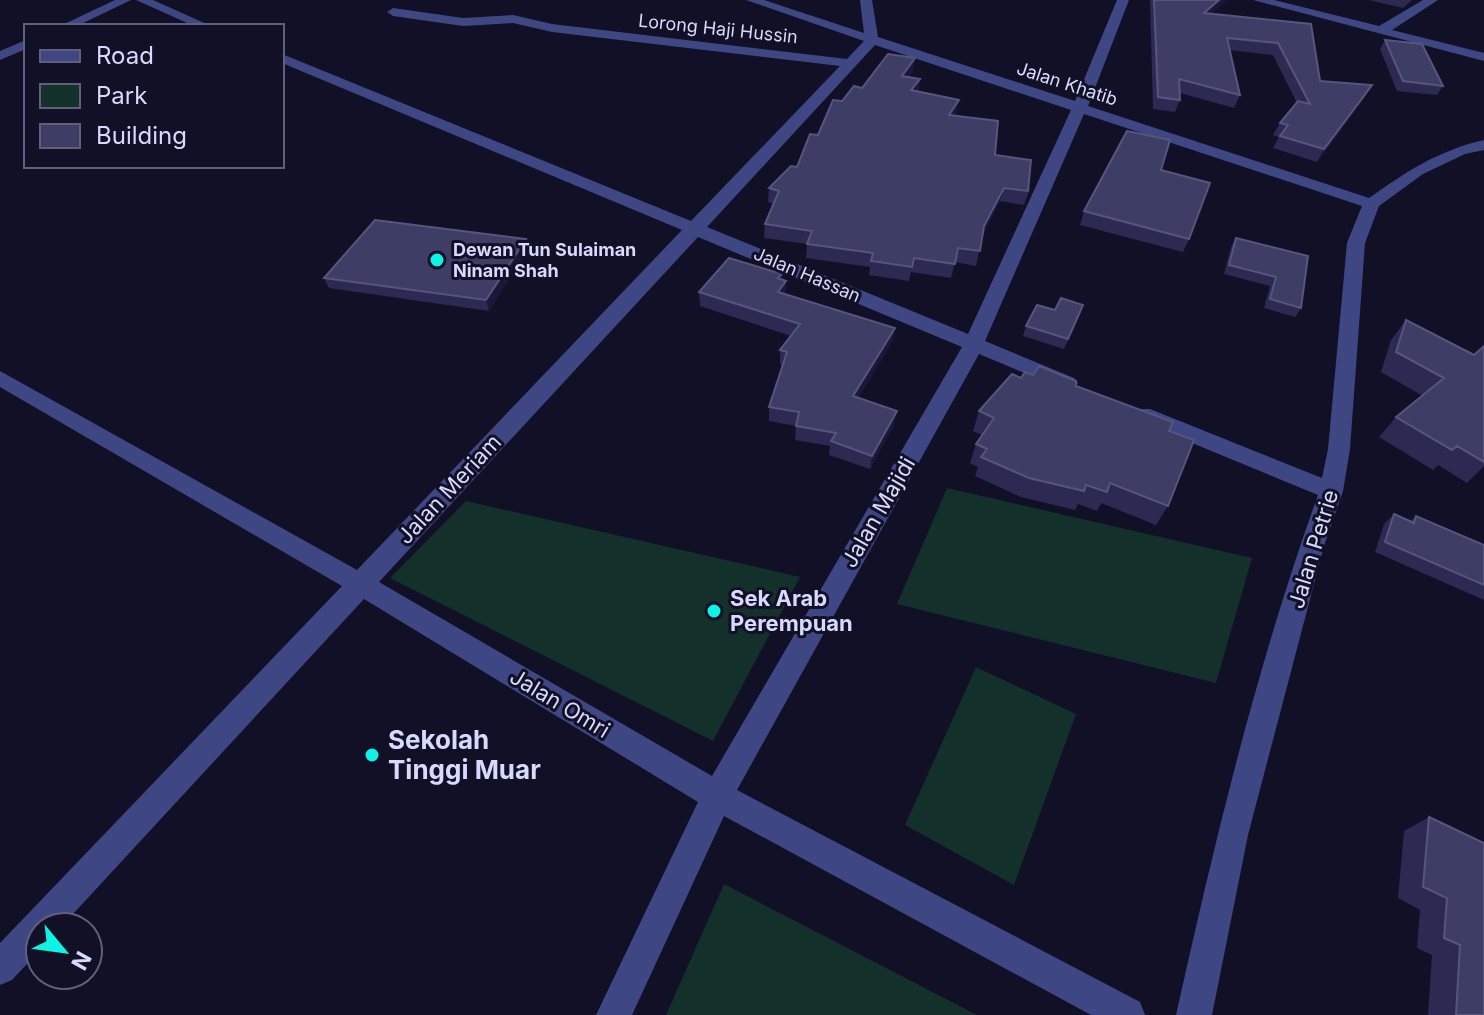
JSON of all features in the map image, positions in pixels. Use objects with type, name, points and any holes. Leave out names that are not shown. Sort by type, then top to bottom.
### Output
[{"type":"street","points":[[71,24],[125,0]]},
{"type":"street","points":[[142,0],[200,24]]},
{"type":"street","name":"Jalan Khatib","points":[[752,0],[1371,204]]},
{"type":"street","points":[[866,0],[872,40]]},
{"type":"street","name":"Jalan Majidi","points":[[614,1015],[717,796],[973,346],[1080,110],[1123,0]]},
{"type":"street","points":[[1259,0],[1484,57]]},
{"type":"street","points":[[1382,30],[1432,0]]},
{"type":"street","name":"Lorong Haji Hussin","points":[[393,12],[463,22],[513,19],[552,28],[849,63]]},
{"type":"street","name":"Jalan Meriam","points":[[0,968],[872,40]]},
{"type":"street","points":[[0,56],[24,45]]},
{"type":"street","name":"Jalan Hassan","points":[[284,59],[1091,393]]},
{"type":"street","points":[[1371,204],[1417,171],[1450,154],[1484,145]]},
{"type":"street","name":"Jalan Petrie","points":[[1194,1015],[1232,835],[1312,546],[1331,491],[1339,449],[1356,243],[1371,204]]},
{"type":"street","name":"Jalan Omri","points":[[0,378],[360,584],[717,796],[1127,1015]]},
{"type":"street","points":[[1120,405],[1331,491]]},
{"type":"green space","points":[[947,488],[1252,558],[1216,683],[897,604]]},
{"type":"green space","points":[[466,501],[800,577],[713,741],[390,578]]},
{"type":"green space","points":[[976,667],[1076,714],[1014,885],[905,825]]},
{"type":"green space","points":[[724,884],[977,1015],[666,1015]]},
{"type":"building","points":[[1154,0],[1219,0],[1204,13],[1311,24],[1320,81],[1372,85],[1324,149],[1280,136],[1288,125],[1280,123],[1298,101],[1310,104],[1278,43],[1227,38],[1240,95],[1179,79],[1180,100],[1158,97]]},
{"type":"building","points":[[1385,40],[1422,44],[1443,86],[1403,81]]},
{"type":"building","points":[[888,54],[915,58],[902,76],[920,79],[911,90],[959,100],[949,115],[998,121],[995,155],[1031,160],[1028,191],[1004,188],[984,226],[980,251],[958,248],[955,264],[914,258],[912,267],[871,261],[873,253],[807,244],[812,231],[765,224],[779,191],[769,188],[791,166],[797,167],[810,134],[818,135],[833,100],[842,101],[854,86],[862,88]]},
{"type":"building","points":[[1127,131],[1170,140],[1161,170],[1210,183],[1189,239],[1084,211]]},
{"type":"building","name":"Dewan Tun Sulaiman Ninam Shah","points":[[375,220],[526,239],[486,300],[324,278]]},
{"type":"building","points":[[1236,238],[1308,256],[1301,308],[1270,299],[1276,277],[1229,265]]},
{"type":"building","points":[[729,258],[782,274],[778,278],[786,281],[778,292],[895,328],[853,396],[897,411],[872,456],[831,441],[836,433],[796,426],[799,412],[769,407],[787,352],[780,350],[800,324],[699,292]]},
{"type":"building","points":[[1061,298],[1083,305],[1068,339],[1026,326],[1037,305],[1055,310]]},
{"type":"building","points":[[1406,320],[1474,355],[1484,346],[1484,462],[1457,446],[1452,450],[1396,417],[1444,378],[1396,352]]},
{"type":"building","points":[[1039,366],[1076,381],[1076,386],[1173,422],[1169,431],[1194,440],[1168,506],[1110,483],[1107,492],[1086,485],[1084,491],[1029,478],[981,457],[987,449],[976,444],[994,418],[979,411],[1012,374],[1021,378],[1025,372],[1033,375]]},
{"type":"building","points":[[1394,514],[1414,523],[1416,516],[1484,545],[1484,585],[1385,542]]},
{"type":"building","points":[[1429,817],[1484,843],[1484,1015],[1456,1015],[1460,945],[1444,938],[1447,898],[1423,887]]},
{"type":"place","name":"Dewan Tun Sulaiman Ninam Shah","points":[[437,260]]},
{"type":"place","name":"Sek Arab Perempuan","points":[[714,611]]},
{"type":"place","name":"Sekolah Tinggi Muar","points":[[372,755]]}]
